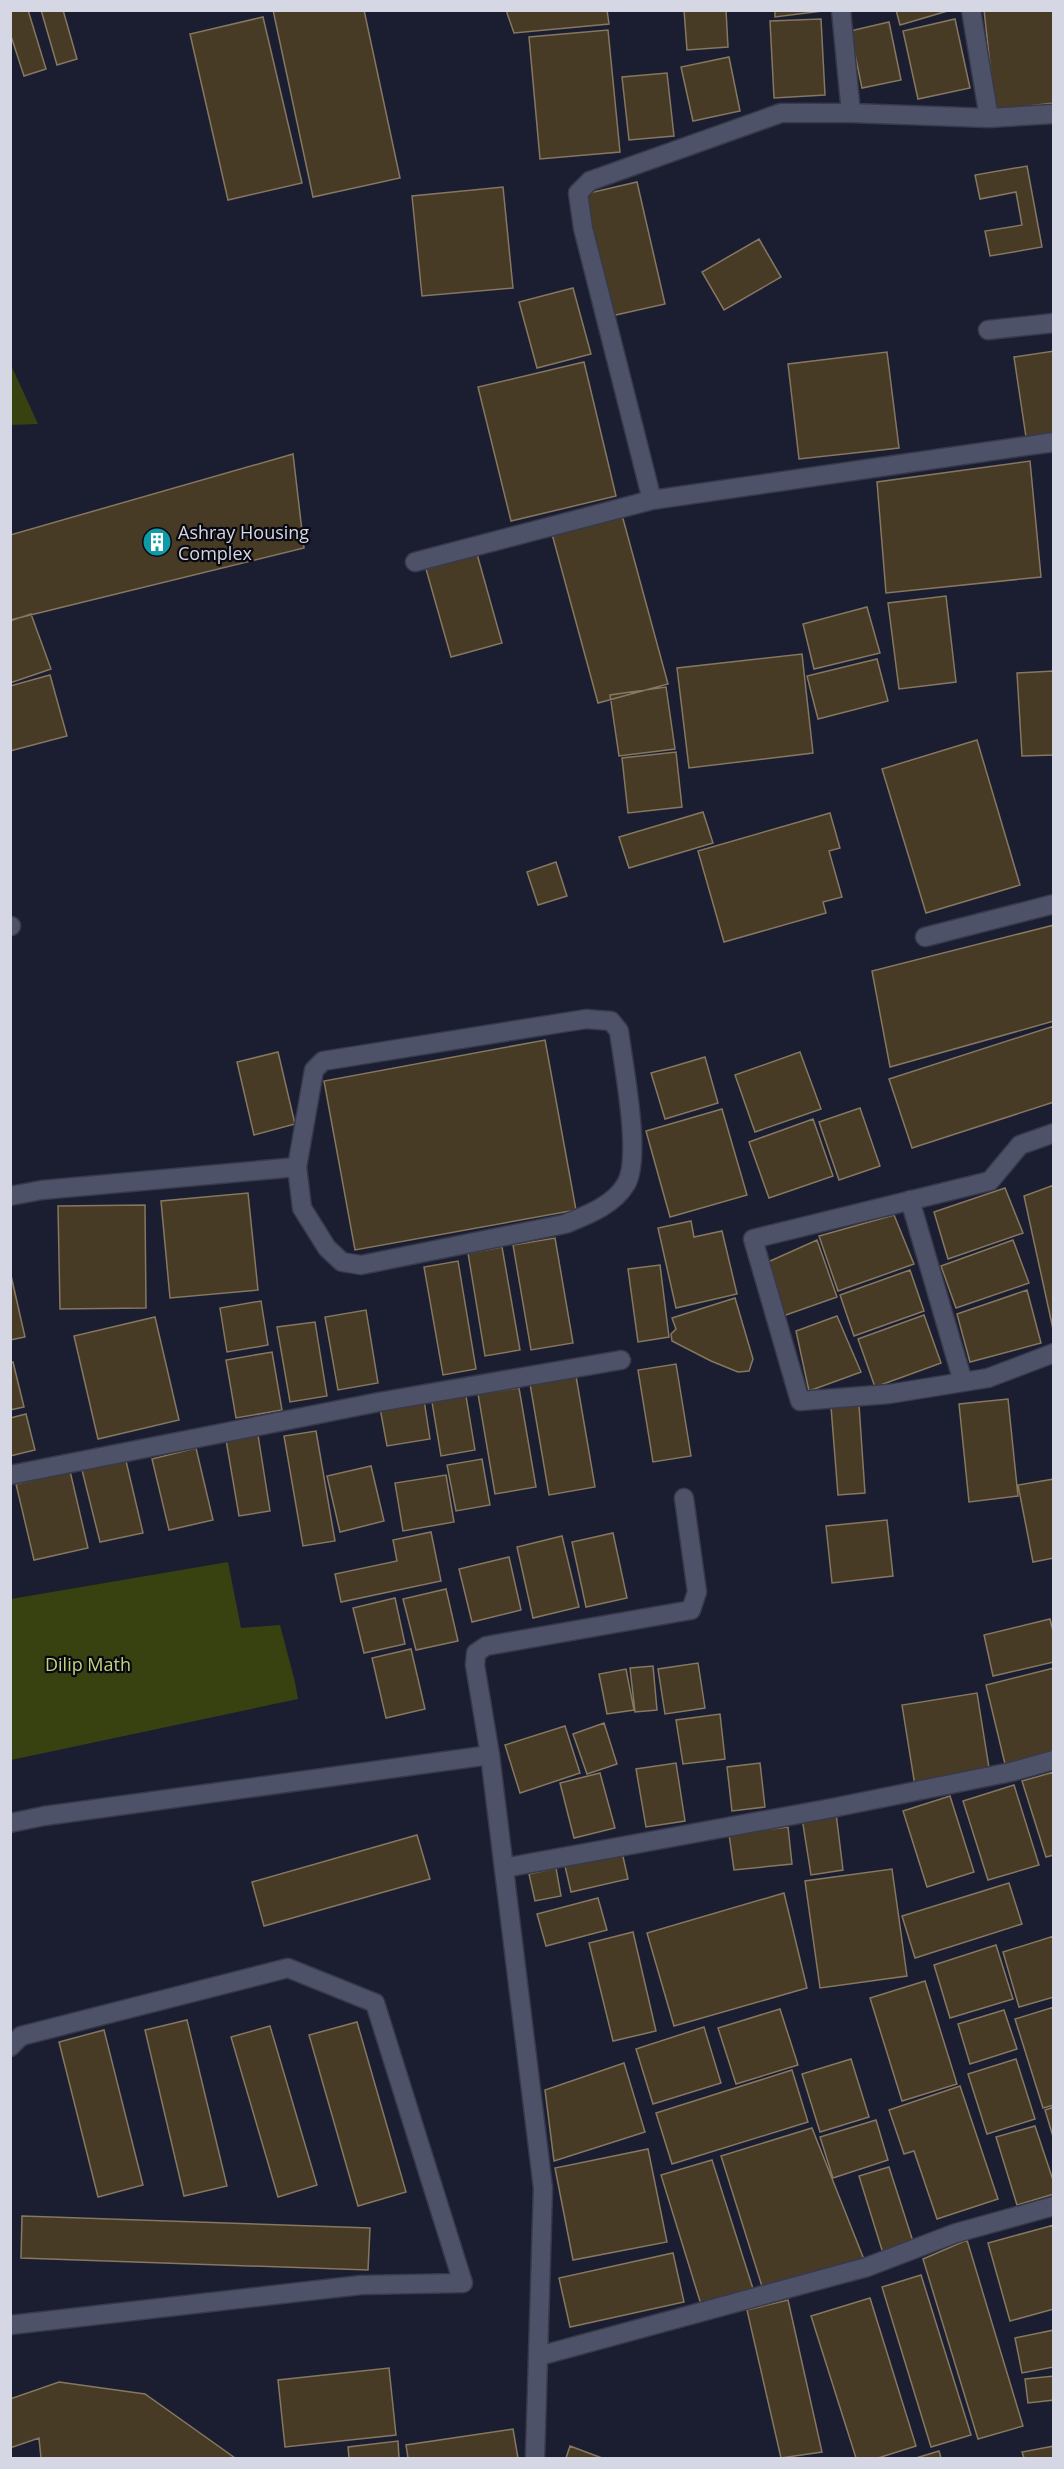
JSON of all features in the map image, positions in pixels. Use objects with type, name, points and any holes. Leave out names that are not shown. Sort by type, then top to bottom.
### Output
[{"type":"street","points":[[841,10],[851,112]]},
{"type":"street","points":[[971,10],[989,118]]},
{"type":"street","points":[[652,500],[583,228],[578,193],[590,181],[782,113],[851,112],[989,118],[1053,114]]},
{"type":"street","points":[[988,330],[1053,323]]},
{"type":"street","points":[[415,562],[652,500],[1053,442]]},
{"type":"street","points":[[925,937],[1053,904]]},
{"type":"street","points":[[586,1019],[611,1021],[619,1031],[633,1148],[632,1167],[627,1183],[614,1199],[565,1224],[361,1264],[342,1262],[327,1248],[302,1208],[297,1167],[310,1081],[314,1070],[324,1061],[586,1019]]},
{"type":"street","points":[[1053,1133],[1020,1145],[990,1180],[753,1239],[800,1401],[890,1394],[988,1378],[1053,1353]]},
{"type":"street","points":[[10,1197],[42,1190],[297,1167]]},
{"type":"street","points":[[910,1200],[963,1382]]},
{"type":"street","points":[[10,1475],[379,1402],[621,1360]]},
{"type":"street","points":[[535,2458],[543,2188],[490,1755],[475,1665],[476,1653],[486,1646],[691,1610],[697,1592],[684,1498]]},
{"type":"street","points":[[10,1823],[44,1816],[490,1755]]},
{"type":"street","points":[[504,1868],[866,1801],[1011,1772],[1053,1760]]},
{"type":"street","points":[[10,2047],[21,2036],[288,1968],[375,2003],[464,2283],[362,2285],[10,2325]]},
{"type":"street","points":[[538,2356],[867,2267],[956,2233],[1053,2206]]},
{"type":"green space","points":[[11,365],[38,424],[11,425]]},
{"type":"green space","name":"Dilip Math","points":[[228,1562],[241,1628],[280,1625],[298,1699],[11,1760],[11,1599]]},
{"type":"building","points":[[10,10],[28,10],[46,69],[24,76],[10,33]]},
{"type":"building","points":[[41,10],[63,10],[77,59],[57,65]]},
{"type":"building","points":[[273,10],[364,10],[400,178],[313,197]]},
{"type":"building","points":[[506,10],[607,10],[609,24],[514,33]]},
{"type":"building","points":[[684,10],[726,10],[728,47],[687,50]]},
{"type":"building","points":[[775,10],[822,10],[823,11],[775,17]]},
{"type":"building","points":[[896,10],[951,10],[900,25]]},
{"type":"building","points":[[984,10],[1054,10],[1054,103],[995,110]]},
{"type":"building","points":[[263,17],[302,183],[228,200],[190,34]]},
{"type":"building","points":[[821,19],[825,95],[774,98],[770,21]]},
{"type":"building","points":[[955,19],[970,88],[918,99],[903,31]]},
{"type":"building","points":[[889,22],[901,80],[862,88],[850,31]]},
{"type":"building","points":[[608,30],[620,152],[540,159],[529,37]]},
{"type":"building","points":[[729,57],[740,111],[693,121],[681,67]]},
{"type":"building","points":[[667,73],[674,136],[629,140],[622,77]]},
{"type":"building","points":[[1027,166],[1042,247],[990,256],[985,231],[1022,225],[1016,192],[980,199],[975,175]]},
{"type":"building","points":[[637,182],[665,304],[611,316],[585,194]]},
{"type":"building","points":[[503,187],[513,288],[422,296],[412,196]]},
{"type":"building","points":[[759,239],[781,277],[724,310],[702,272]]},
{"type":"building","points":[[573,288],[591,354],[537,368],[519,302]]},
{"type":"building","points":[[1054,351],[1054,433],[1026,437],[1014,357]]},
{"type":"building","points":[[887,352],[899,448],[799,459],[788,364]]},
{"type":"building","points":[[584,362],[616,496],[511,521],[478,387]]},
{"type":"building","name":"Ashray Housing Complex","points":[[293,454],[304,548],[10,620],[10,535]]},
{"type":"building","points":[[1030,461],[1041,577],[886,593],[877,482]]},
{"type":"building","points":[[622,515],[668,684],[598,703],[552,534]]},
{"type":"building","points":[[477,554],[502,643],[451,657],[426,569]]},
{"type":"building","points":[[946,596],[956,682],[899,689],[888,603]]},
{"type":"building","points":[[867,607],[880,653],[814,669],[803,624]]},
{"type":"building","points":[[31,614],[51,669],[10,683],[10,621]]},
{"type":"building","points":[[802,654],[813,753],[689,768],[677,668]]},
{"type":"building","points":[[877,659],[888,701],[818,719],[807,676]]},
{"type":"building","points":[[1054,671],[1054,755],[1022,756],[1017,673]]},
{"type":"building","points":[[50,675],[67,736],[10,751],[10,686]]},
{"type":"building","points":[[666,687],[675,749],[619,756],[610,695]]},
{"type":"building","points":[[977,740],[1020,885],[926,913],[882,769]]},
{"type":"building","points":[[676,752],[682,807],[628,813],[622,758]]},
{"type":"building","points":[[703,812],[713,843],[629,868],[619,837]]},
{"type":"building","points":[[830,813],[840,848],[829,851],[842,897],[823,902],[826,913],[724,942],[698,851]]},
{"type":"building","points":[[556,862],[567,896],[538,905],[527,872]]},
{"type":"building","points":[[1054,925],[1054,1021],[890,1067],[872,971]]},
{"type":"building","points":[[1054,1026],[1054,1102],[912,1148],[889,1079]]},
{"type":"building","points":[[545,1040],[576,1210],[355,1250],[324,1081]]},
{"type":"building","points":[[278,1052],[295,1124],[254,1135],[237,1062]]},
{"type":"building","points":[[800,1052],[821,1109],[755,1132],[735,1075]]},
{"type":"building","points":[[705,1057],[718,1103],[665,1119],[651,1073]]},
{"type":"building","points":[[860,1108],[880,1166],[839,1180],[819,1122]]},
{"type":"building","points":[[722,1109],[747,1195],[670,1217],[646,1131]]},
{"type":"building","points":[[813,1119],[833,1176],[769,1198],[749,1142]]},
{"type":"building","points":[[1054,1185],[1054,1329],[1053,1329],[1024,1196]]},
{"type":"building","points":[[1005,1188],[1023,1233],[948,1259],[934,1212]]},
{"type":"building","points":[[248,1193],[258,1290],[170,1298],[161,1201]]},
{"type":"building","points":[[145,1205],[146,1308],[60,1309],[58,1206]]},
{"type":"building","points":[[894,1215],[914,1264],[838,1291],[819,1236]]},
{"type":"building","points":[[691,1221],[694,1237],[722,1231],[737,1294],[676,1308],[658,1228]]},
{"type":"building","points":[[555,1238],[573,1343],[531,1350],[513,1245]]},
{"type":"building","points":[[817,1240],[837,1297],[783,1316],[768,1262]]},
{"type":"building","points":[[1013,1240],[1029,1283],[956,1308],[941,1266]]},
{"type":"building","points":[[502,1247],[520,1350],[485,1356],[468,1253]]},
{"type":"building","points":[[458,1261],[476,1369],[443,1375],[424,1267]]},
{"type":"building","points":[[660,1265],[669,1337],[638,1342],[628,1269]]},
{"type":"building","points":[[910,1270],[924,1311],[854,1336],[840,1295]]},
{"type":"building","points":[[10,1271],[25,1337],[10,1340]]},
{"type":"building","points":[[1027,1290],[1041,1343],[970,1362],[957,1314]]},
{"type":"building","points":[[735,1298],[753,1359],[749,1371],[738,1372],[672,1341],[671,1334],[676,1329],[672,1318]]},
{"type":"building","points":[[261,1301],[268,1345],[227,1352],[220,1308]]},
{"type":"building","points":[[366,1310],[378,1383],[338,1390],[325,1317]]},
{"type":"building","points":[[924,1315],[941,1363],[875,1387],[858,1339]]},
{"type":"building","points":[[837,1316],[861,1372],[809,1391],[796,1331]]},
{"type":"building","points":[[155,1317],[179,1420],[98,1439],[74,1336]]},
{"type":"building","points":[[315,1322],[327,1396],[290,1402],[277,1327]]},
{"type":"building","points":[[272,1352],[282,1410],[236,1418],[226,1360]]},
{"type":"building","points":[[13,1362],[24,1407],[10,1410],[10,1363]]},
{"type":"building","points":[[676,1364],[691,1456],[653,1462],[638,1370]]},
{"type":"building","points":[[576,1376],[595,1487],[549,1495],[530,1384]]},
{"type":"building","points":[[519,1388],[536,1487],[495,1494],[478,1394]]},
{"type":"building","points":[[466,1396],[475,1450],[441,1456],[432,1402]]},
{"type":"building","points":[[1008,1399],[1018,1496],[969,1502],[959,1404]]},
{"type":"building","points":[[424,1400],[430,1439],[387,1446],[380,1408]]},
{"type":"building","points":[[859,1405],[865,1493],[838,1495],[831,1407]]},
{"type":"building","points":[[26,1414],[35,1450],[10,1456],[10,1418]]},
{"type":"building","points":[[316,1431],[335,1541],[303,1546],[284,1436]]},
{"type":"building","points":[[258,1435],[270,1511],[239,1516],[226,1440]]},
{"type":"building","points":[[196,1448],[213,1520],[169,1530],[152,1459]]},
{"type":"building","points":[[482,1459],[490,1505],[456,1511],[447,1465]]},
{"type":"building","points":[[126,1461],[143,1533],[100,1542],[82,1470]]},
{"type":"building","points":[[371,1466],[384,1521],[340,1532],[327,1476]]},
{"type":"building","points":[[70,1471],[88,1548],[34,1560],[16,1484]]},
{"type":"building","points":[[446,1475],[454,1522],[403,1531],[395,1483]]},
{"type":"building","points":[[1054,1479],[1054,1558],[1033,1562],[1018,1485]]},
{"type":"building","points":[[887,1520],[893,1576],[832,1583],[826,1526]]},
{"type":"building","points":[[431,1532],[441,1581],[341,1602],[335,1574],[397,1561],[393,1540]]},
{"type":"building","points":[[613,1533],[627,1598],[586,1607],[572,1542]]},
{"type":"building","points":[[562,1536],[579,1607],[533,1618],[517,1547]]},
{"type":"building","points":[[509,1557],[521,1610],[472,1622],[459,1569]]},
{"type":"building","points":[[446,1589],[458,1641],[416,1650],[403,1599]]},
{"type":"building","points":[[395,1598],[405,1644],[364,1653],[353,1608]]},
{"type":"building","points":[[1050,1619],[1054,1635],[1054,1662],[993,1676],[984,1635]]},
{"type":"building","points":[[411,1649],[425,1709],[386,1718],[372,1658]]},
{"type":"building","points":[[698,1663],[705,1708],[665,1714],[658,1669]]},
{"type":"building","points":[[653,1666],[657,1710],[635,1712],[630,1668]]},
{"type":"building","points":[[1054,1668],[1054,1751],[1005,1764],[986,1685]]},
{"type":"building","points":[[626,1669],[634,1710],[607,1714],[599,1674]]},
{"type":"building","points":[[977,1693],[990,1774],[915,1786],[902,1705]]},
{"type":"building","points":[[720,1714],[725,1759],[683,1764],[676,1720]]},
{"type":"building","points":[[604,1723],[617,1764],[587,1774],[573,1734]]},
{"type":"building","points":[[565,1726],[580,1773],[520,1793],[505,1745]]},
{"type":"building","points":[[676,1763],[685,1821],[646,1827],[636,1769]]},
{"type":"building","points":[[760,1763],[765,1807],[732,1811],[727,1767]]},
{"type":"building","points":[[1054,1772],[1054,1855],[1046,1857],[1022,1781]]},
{"type":"building","points":[[600,1773],[615,1828],[574,1838],[560,1783]]},
{"type":"building","points":[[1014,1785],[1039,1865],[988,1880],[963,1801]]},
{"type":"building","points":[[950,1796],[974,1872],[927,1887],[903,1811]]},
{"type":"building","points":[[836,1813],[843,1870],[811,1875],[802,1818]]},
{"type":"building","points":[[788,1827],[792,1864],[734,1870],[729,1834]]},
{"type":"building","points":[[417,1835],[430,1879],[264,1926],[252,1882]]},
{"type":"building","points":[[622,1852],[628,1879],[571,1892],[565,1866]]},
{"type":"building","points":[[556,1868],[561,1896],[535,1901],[529,1874]]},
{"type":"building","points":[[892,1869],[907,1976],[820,1988],[805,1881]]},
{"type":"building","points":[[1009,1883],[1022,1924],[915,1958],[902,1916]]},
{"type":"building","points":[[784,1893],[807,1988],[674,2026],[647,1933]]},
{"type":"building","points":[[598,1898],[607,1930],[546,1946],[537,1914]]},
{"type":"building","points":[[633,1932],[656,2031],[613,2041],[589,1943]]},
{"type":"building","points":[[1054,1936],[1054,1997],[1019,2007],[1003,1952]]},
{"type":"building","points":[[996,1945],[1013,1999],[950,2018],[934,1965]]},
{"type":"building","points":[[925,1981],[957,2084],[902,2101],[870,1998]]},
{"type":"building","points":[[1054,2007],[1054,2105],[1043,2108],[1015,2019]]},
{"type":"building","points":[[780,2009],[798,2065],[736,2084],[718,2028]]},
{"type":"building","points":[[1004,2010],[1017,2049],[970,2064],[958,2024]]},
{"type":"building","points":[[187,2020],[227,2186],[184,2196],[145,2030]]},
{"type":"building","points":[[357,2022],[406,2192],[358,2206],[309,2035]]},
{"type":"building","points":[[270,2026],[317,2185],[278,2197],[231,2037]]},
{"type":"building","points":[[704,2027],[721,2083],[653,2104],[636,2049]]},
{"type":"building","points":[[104,2030],[143,2185],[98,2197],[59,2042]]},
{"type":"building","points":[[851,2059],[869,2117],[820,2132],[802,2074]]},
{"type":"building","points":[[1016,2059],[1035,2119],[987,2134],[968,2074]]},
{"type":"building","points":[[624,2063],[645,2132],[554,2161],[545,2090]]},
{"type":"building","points":[[792,2070],[808,2122],[672,2164],[656,2113]]},
{"type":"building","points":[[960,2086],[998,2199],[937,2219],[914,2151],[904,2154],[889,2110]]},
{"type":"building","points":[[1054,2107],[1054,2140],[1045,2110]]},
{"type":"building","points":[[876,2120],[888,2160],[833,2178],[820,2137]]},
{"type":"building","points":[[1035,2126],[1054,2183],[1054,2194],[1017,2205],[996,2137]]},
{"type":"building","points":[[812,2128],[867,2267],[766,2299],[721,2156]]},
{"type":"building","points":[[648,2149],[667,2242],[573,2260],[555,2168]]},
{"type":"building","points":[[712,2160],[755,2295],[703,2311],[661,2175]]},
{"type":"building","points":[[889,2167],[917,2254],[886,2263],[859,2176]]},
{"type":"building","points":[[22,2216],[370,2228],[368,2270],[21,2258]]},
{"type":"building","points":[[1054,2225],[1054,2309],[1010,2321],[988,2243]]},
{"type":"building","points":[[967,2240],[1023,2426],[978,2439],[923,2259]]},
{"type":"building","points":[[673,2253],[684,2302],[570,2327],[559,2278]]},
{"type":"building","points":[[921,2275],[971,2435],[931,2447],[882,2287]]},
{"type":"building","points":[[870,2298],[916,2446],[878,2458],[856,2458],[811,2316]]},
{"type":"building","points":[[788,2300],[822,2452],[781,2458],[747,2310]]},
{"type":"building","points":[[1054,2330],[1054,2367],[1022,2373],[1015,2338]]},
{"type":"building","points":[[389,2368],[396,2435],[285,2447],[278,2380]]},
{"type":"building","points":[[1054,2376],[1054,2400],[1028,2403],[1025,2379]]},
{"type":"building","points":[[59,2382],[145,2394],[235,2458],[41,2458],[39,2438],[10,2448],[10,2399]]},
{"type":"building","points":[[513,2429],[518,2458],[408,2458],[406,2445]]},
{"type":"building","points":[[398,2441],[399,2458],[349,2458],[348,2447]]},
{"type":"building","points":[[570,2446],[602,2458],[566,2458]]},
{"type":"building","points":[[1054,2446],[1054,2458],[1024,2458],[1022,2452]]},
{"type":"building","points":[[939,2451],[941,2458],[916,2458]]},
{"type":"place","name":"Ashray Housing Complex","points":[[157,542]]}]
